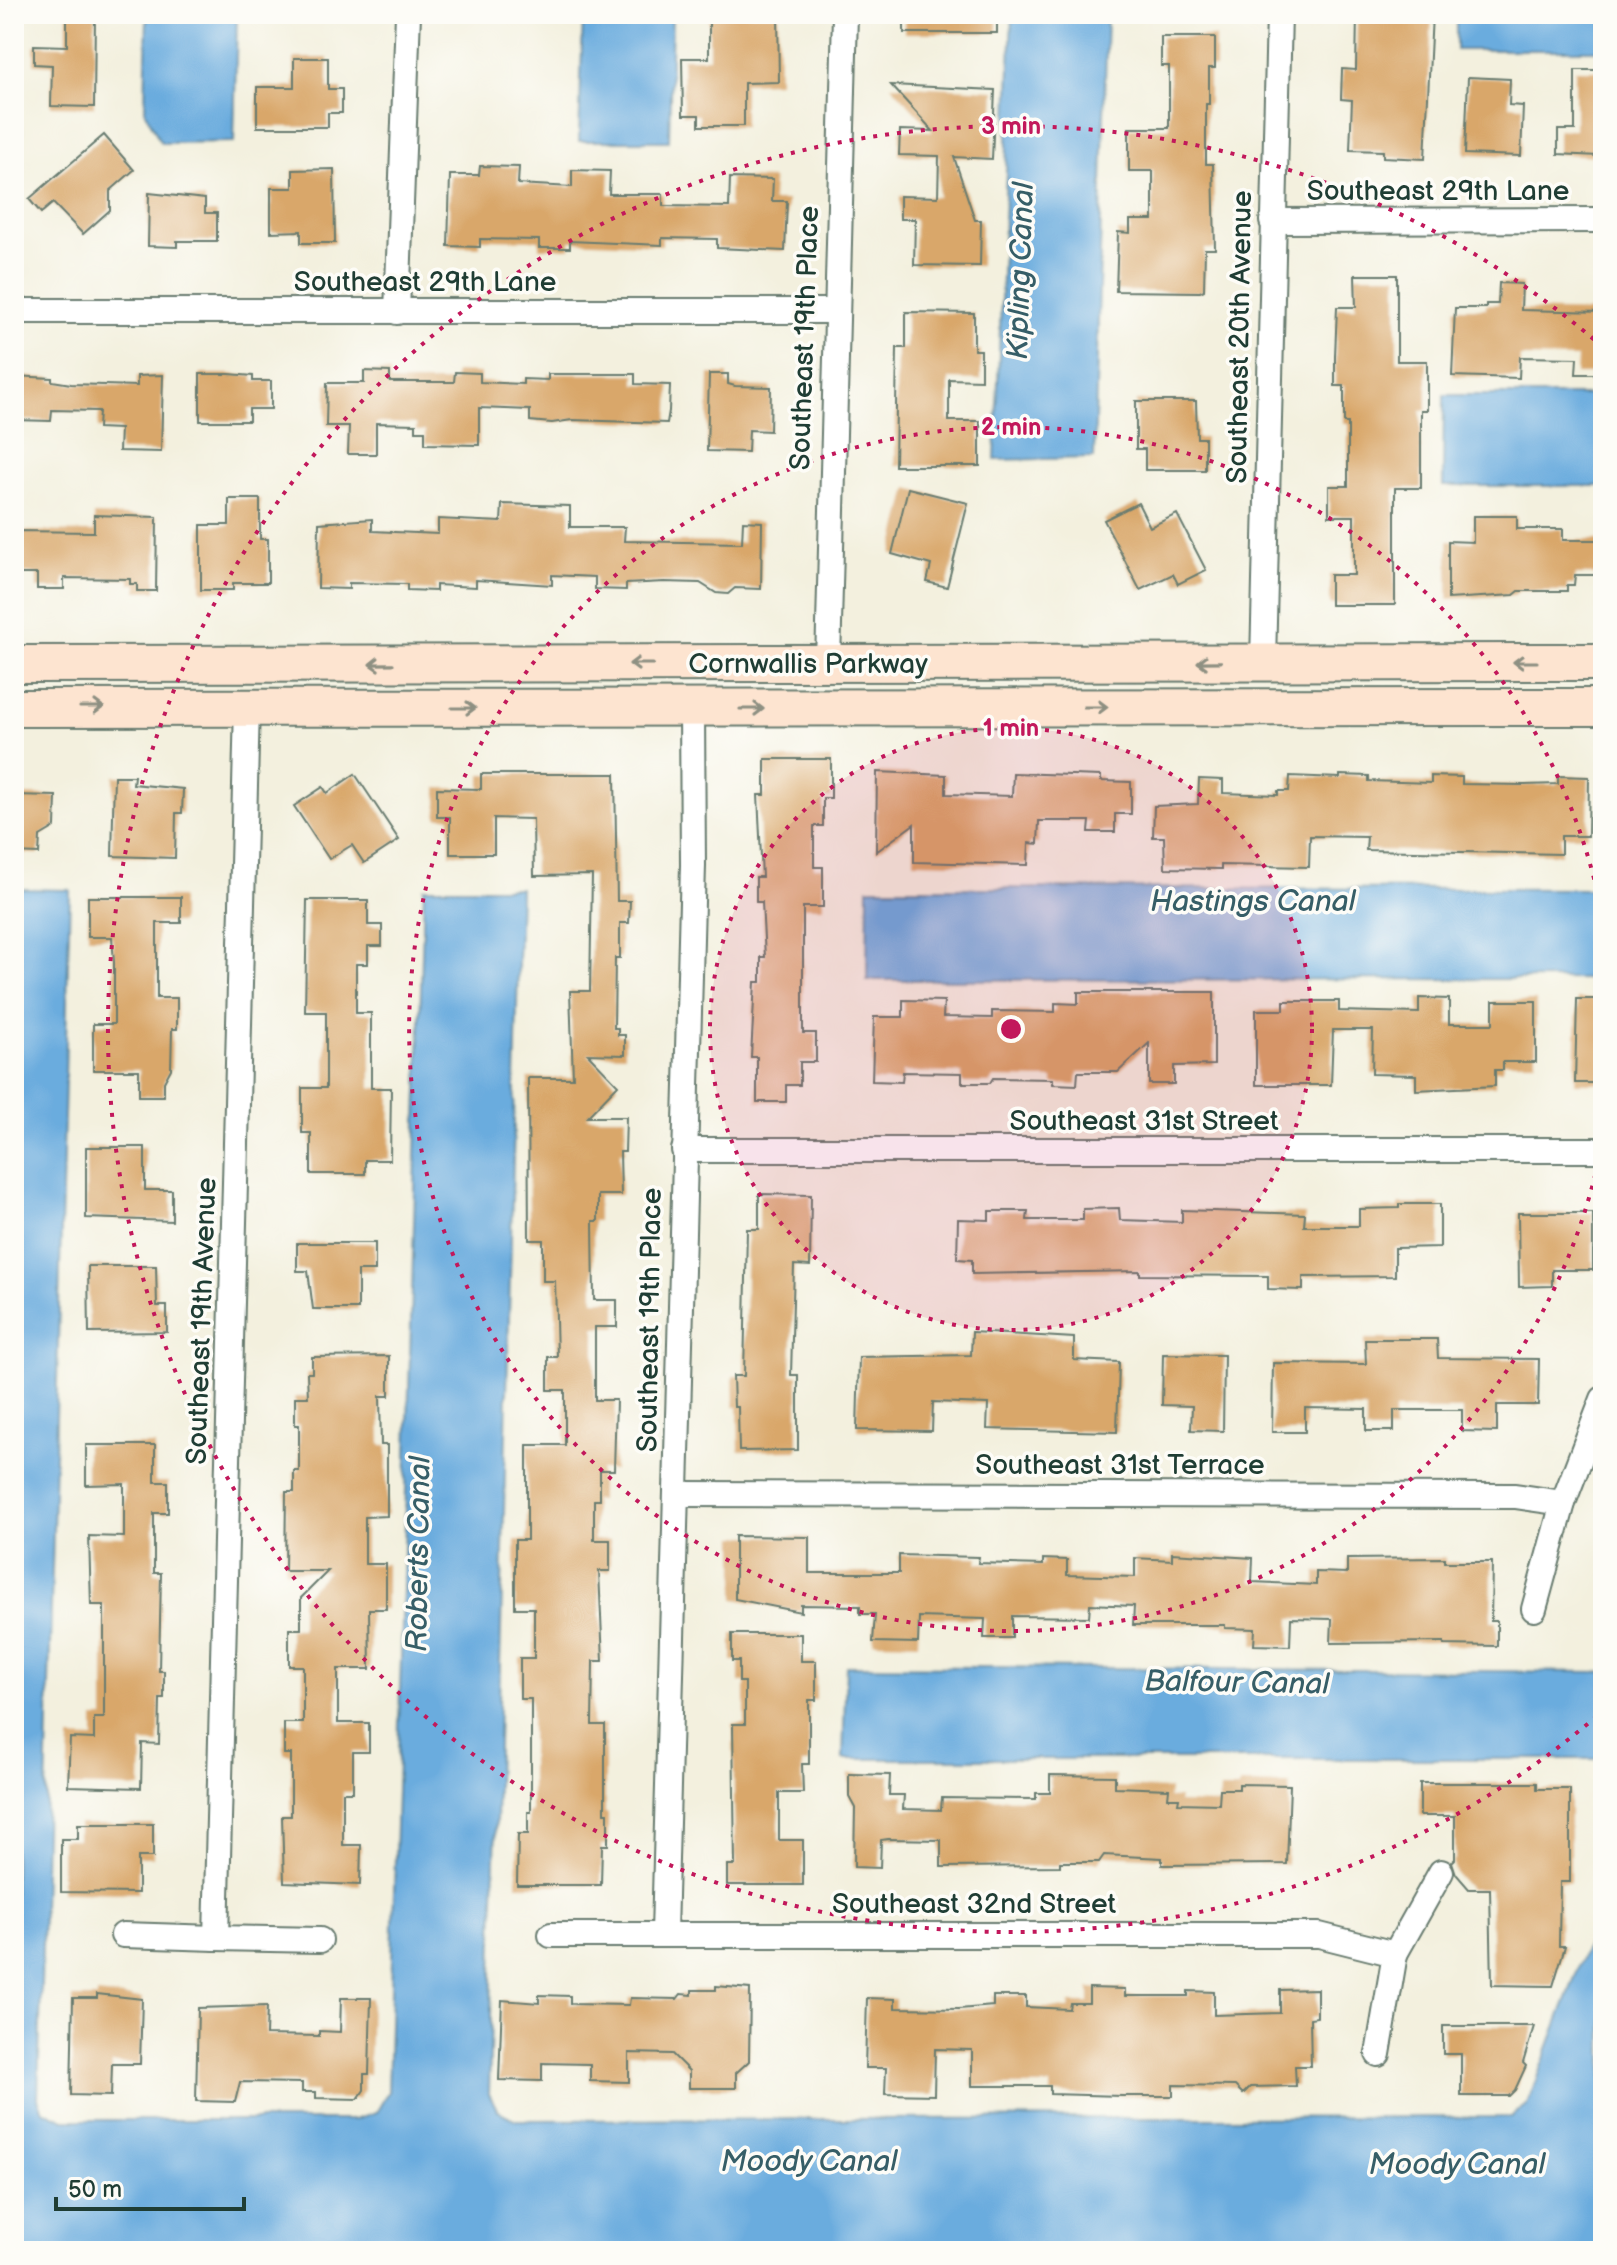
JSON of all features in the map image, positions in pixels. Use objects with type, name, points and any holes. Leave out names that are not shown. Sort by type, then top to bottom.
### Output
[{"type":"street","points":[[397,312],[408,14]]},
{"type":"street","name":"Southeast 19th Place","points":[[828,663],[845,14]]},
{"type":"street","name":"Southeast 20th Avenue","points":[[1263,662],[1279,14]]},
{"type":"street","name":"Southeast 29th Lane","points":[[1272,221],[1603,220]]},
{"type":"street","name":"Southeast 29th Lane","points":[[14,311],[836,311]]},
{"type":"street","points":[[1263,662],[1263,706]]},
{"type":"street","name":"Cornwallis Parkway","points":[[14,664],[1603,662]]},
{"type":"street","points":[[828,663],[829,708]]},
{"type":"street","points":[[247,706],[249,665]]},
{"type":"street","points":[[691,665],[692,709]]},
{"type":"street","name":"Southeast 19th Avenue","points":[[216,1938],[247,706]]},
{"type":"street","name":"Cornwallis Parkway","points":[[14,708],[1603,707]]},
{"type":"street","name":"Southeast 19th Place","points":[[664,1933],[693,865],[692,709]]},
{"type":"street","name":"Southeast 31st Street","points":[[684,1150],[1603,1150]]},
{"type":"street","points":[[1534,1609],[1563,1503],[1603,1399]]},
{"type":"street","name":"Southeast 31st Terrace","points":[[676,1494],[1515,1496],[1563,1503]]},
{"type":"street","points":[[1378,2054],[1395,1954],[1441,1872]]},
{"type":"street","points":[[123,1935],[320,1940]]},
{"type":"street","name":"Southeast 32nd Street","points":[[551,1935],[1319,1935],[1395,1954]]},
{"type":"water","points":[[147,14],[237,14],[234,142],[161,143],[145,111]]},
{"type":"water","points":[[583,14],[672,14],[669,141],[579,141]]},
{"type":"water","name":"Kipling Canal","points":[[1012,14],[1107,14],[1094,458],[995,460]]},
{"type":"water","points":[[1456,14],[1603,14],[1603,50],[1456,50]]},
{"type":"water","points":[[1444,395],[1603,395],[1603,486],[1443,486]]},
{"type":"water","points":[[424,888],[520,888],[489,2094],[498,2111],[516,2120],[1511,2117],[1527,2104],[1603,1903],[1603,2251],[14,2251],[14,889],[70,890],[38,2099],[43,2110],[64,2120],[354,2120],[376,2113],[388,2092]]},
{"type":"water","name":"Hastings Canal","points":[[868,888],[1603,889],[1603,979],[867,980]]},
{"type":"water","name":"Balfour Canal","points":[[846,1666],[1603,1672],[1603,1759],[843,1759]]},
{"type":"building","points":[[67,14],[95,14],[94,107],[51,106],[52,65],[34,64],[34,45],[67,46]]},
{"type":"building","points":[[709,14],[778,14],[779,82],[744,83],[744,126],[699,126],[699,115],[683,115],[682,58],[709,58]]},
{"type":"building","points":[[904,14],[997,14],[997,33],[904,33]]},
{"type":"building","points":[[1357,14],[1432,14],[1425,159],[1383,157],[1383,151],[1350,150],[1352,100],[1341,99],[1342,69],[1356,70]]},
{"type":"building","points":[[1161,37],[1215,37],[1215,68],[1209,68],[1209,104],[1206,104],[1206,164],[1213,164],[1215,249],[1205,249],[1204,290],[1200,292],[1116,291],[1118,232],[1130,233],[1130,220],[1153,220],[1153,171],[1129,171],[1129,128],[1169,128],[1169,66],[1161,66]]},
{"type":"building","points":[[294,58],[328,58],[328,89],[342,89],[342,113],[328,113],[328,127],[257,127],[257,87],[294,87]]},
{"type":"building","points":[[1575,70],[1603,70],[1599,156],[1558,154],[1558,130],[1575,130]]},
{"type":"building","points":[[1468,77],[1510,79],[1509,105],[1523,106],[1521,156],[1465,154]]},
{"type":"building","points":[[891,85],[995,90],[992,159],[954,157],[975,220],[981,220],[980,266],[914,265],[915,219],[900,219],[900,196],[938,197],[939,156],[899,155],[900,130],[933,131]]},
{"type":"building","points":[[104,135],[134,170],[110,191],[110,210],[83,234],[53,203],[41,213],[29,199]]},
{"type":"building","points":[[480,166],[519,167],[518,184],[572,187],[572,170],[610,171],[609,194],[663,194],[663,206],[729,207],[730,178],[773,179],[772,201],[787,201],[785,251],[717,248],[717,239],[662,238],[662,245],[570,241],[570,248],[539,248],[539,240],[480,239],[480,247],[448,246],[450,175],[479,175]]},
{"type":"building","points":[[334,169],[335,243],[301,243],[301,231],[271,232],[271,188],[293,188],[293,170]]},
{"type":"building","points":[[149,193],[205,199],[205,213],[217,213],[217,241],[177,241],[177,247],[148,246]]},
{"type":"building","points":[[1355,275],[1397,275],[1397,361],[1427,361],[1427,410],[1421,410],[1421,488],[1395,488],[1395,605],[1330,605],[1330,575],[1354,575],[1354,516],[1329,516],[1329,486],[1348,486],[1348,423],[1344,423],[1344,386],[1335,386],[1335,356],[1337,307],[1356,307]]},
{"type":"building","points":[[1499,283],[1522,284],[1521,310],[1603,312],[1603,374],[1576,374],[1577,358],[1520,357],[1519,378],[1452,376],[1455,308],[1486,308],[1486,304],[1498,304]]},
{"type":"building","points":[[906,312],[974,313],[974,350],[981,350],[981,380],[949,379],[949,421],[980,421],[980,466],[895,466],[897,348],[906,348]]},
{"type":"building","points":[[364,371],[390,372],[390,382],[454,382],[455,372],[480,373],[480,382],[523,384],[523,379],[548,380],[548,374],[635,374],[635,384],[670,385],[669,411],[667,423],[572,420],[552,423],[530,421],[530,410],[479,408],[479,445],[425,444],[425,431],[416,431],[416,424],[376,423],[376,454],[348,454],[349,426],[326,426],[327,383],[364,383]]},
{"type":"building","points":[[200,374],[253,376],[253,381],[271,381],[271,409],[249,409],[249,421],[200,421]]},
{"type":"building","points":[[709,374],[728,374],[728,384],[735,386],[771,387],[770,431],[749,430],[748,452],[707,451]]},
{"type":"building","points":[[163,375],[161,452],[119,451],[120,429],[98,428],[99,411],[52,410],[51,421],[14,420],[14,376],[52,378],[52,381],[71,384],[137,386],[137,376]]},
{"type":"building","points":[[1136,401],[1196,401],[1197,438],[1205,438],[1205,470],[1145,470],[1145,449],[1136,449]]},
{"type":"building","points":[[908,488],[968,503],[947,587],[927,582],[931,565],[892,554]]},
{"type":"building","points":[[229,499],[260,499],[260,539],[268,539],[268,583],[233,583],[233,590],[201,590],[201,525],[229,525]]},
{"type":"building","points":[[1138,503],[1150,527],[1177,514],[1206,570],[1178,584],[1173,574],[1140,590],[1104,520]]},
{"type":"building","points":[[502,504],[570,506],[570,527],[625,527],[624,541],[742,543],[743,521],[762,522],[761,589],[735,588],[728,594],[716,593],[700,583],[664,582],[626,584],[626,590],[595,589],[595,577],[552,575],[552,585],[476,580],[476,587],[436,585],[436,591],[407,590],[407,584],[349,583],[349,589],[318,588],[319,523],[372,519],[372,531],[438,534],[438,519],[501,522]]},
{"type":"building","points":[[94,515],[157,517],[156,591],[137,591],[137,584],[130,584],[130,579],[64,578],[64,589],[37,589],[37,574],[14,574],[14,531],[94,532]]},
{"type":"building","points":[[1473,516],[1517,516],[1517,529],[1563,529],[1563,540],[1603,540],[1603,575],[1575,575],[1574,585],[1567,585],[1567,591],[1519,591],[1514,595],[1448,599],[1448,541],[1473,542]]},
{"type":"building","points":[[765,759],[831,759],[831,798],[823,798],[823,826],[814,826],[814,867],[823,867],[823,907],[803,907],[803,1033],[816,1033],[816,1062],[800,1062],[800,1085],[786,1085],[786,1102],[757,1102],[757,1057],[751,1057],[755,982],[761,982],[761,957],[765,957],[762,902],[756,902],[756,877],[762,877],[758,795],[765,795]]},
{"type":"building","points":[[877,772],[946,775],[946,794],[1012,796],[1013,773],[1101,776],[1101,781],[1131,782],[1131,814],[1115,814],[1115,832],[1089,832],[1090,821],[1039,821],[1038,844],[1029,843],[1028,865],[914,862],[914,824],[876,852]]},
{"type":"building","points":[[355,774],[399,840],[364,863],[352,845],[329,859],[294,806],[323,787],[327,793]]},
{"type":"building","points":[[481,774],[615,774],[617,901],[630,901],[629,923],[620,923],[620,958],[615,958],[614,1028],[618,1028],[618,1035],[625,1035],[625,1055],[588,1054],[618,1085],[587,1117],[626,1117],[625,1152],[620,1152],[621,1195],[598,1195],[598,1221],[593,1221],[594,1300],[617,1300],[617,1327],[595,1327],[595,1400],[616,1400],[614,1470],[600,1470],[600,1500],[594,1500],[594,1540],[610,1540],[610,1571],[599,1571],[603,1661],[593,1661],[592,1725],[605,1725],[608,1845],[602,1845],[601,1885],[517,1885],[518,1834],[528,1834],[528,1812],[531,1812],[531,1699],[520,1699],[520,1658],[534,1658],[534,1608],[515,1608],[515,1540],[527,1540],[527,1445],[565,1445],[565,1390],[548,1390],[548,1357],[557,1357],[555,1281],[543,1281],[543,1240],[529,1240],[528,1078],[573,1078],[570,991],[590,991],[592,875],[534,876],[533,819],[494,818],[494,854],[450,854],[450,817],[437,817],[437,788],[481,789]]},
{"type":"building","points":[[1340,775],[1369,776],[1369,781],[1431,783],[1431,776],[1462,777],[1462,784],[1524,785],[1558,784],[1558,776],[1589,777],[1588,836],[1561,836],[1561,854],[1366,850],[1367,837],[1310,836],[1309,867],[1221,865],[1221,869],[1165,868],[1164,837],[1153,837],[1154,806],[1198,804],[1199,779],[1223,780],[1223,793],[1278,795],[1278,791],[1289,791],[1290,776],[1340,778]]},
{"type":"building","points":[[114,776],[134,776],[133,784],[183,789],[182,813],[176,813],[175,858],[112,856]]},
{"type":"building","points":[[14,795],[56,796],[55,827],[40,836],[39,854],[14,853]]},
{"type":"building","points":[[88,897],[181,897],[181,923],[157,923],[157,998],[177,998],[177,1029],[172,1029],[171,1069],[164,1082],[164,1096],[139,1096],[139,1070],[93,1070],[93,1024],[114,1024],[114,962],[112,937],[88,937]]},
{"type":"building","points":[[307,900],[368,900],[368,925],[382,925],[382,946],[368,946],[368,964],[356,964],[356,1013],[371,1013],[371,1088],[391,1088],[390,1160],[365,1160],[365,1174],[311,1174],[311,1133],[302,1133],[302,1088],[326,1088],[326,1012],[305,1012]]},
{"type":"building","points":[[1078,992],[1214,992],[1214,1065],[1174,1066],[1174,1084],[1149,1084],[1149,1043],[1118,1072],[1078,1072],[1077,1085],[1053,1084],[1053,1079],[993,1078],[990,1083],[962,1083],[962,1073],[903,1072],[902,1082],[872,1081],[874,1017],[903,1017],[903,1000],[944,1001],[943,1017],[992,1018],[992,1011],[1055,1012],[1055,1003],[1078,1004]]},
{"type":"building","points":[[1419,998],[1449,999],[1449,1024],[1493,1024],[1493,1001],[1536,1001],[1536,1062],[1503,1062],[1503,1070],[1495,1070],[1495,1086],[1416,1090],[1416,1075],[1372,1074],[1373,1030],[1333,1030],[1331,1085],[1256,1085],[1256,1010],[1284,1010],[1284,1001],[1339,1001],[1339,1011],[1419,1013]]},
{"type":"building","points":[[1577,999],[1603,999],[1603,1083],[1575,1083]]},
{"type":"building","points":[[86,1147],[145,1147],[145,1190],[172,1190],[172,1221],[86,1218]]},
{"type":"building","points":[[759,1194],[811,1195],[810,1266],[794,1265],[791,1375],[798,1375],[798,1450],[739,1451],[738,1407],[734,1407],[733,1376],[744,1376],[747,1229],[759,1229]]},
{"type":"building","points":[[1399,1204],[1440,1204],[1440,1247],[1395,1248],[1395,1276],[1303,1277],[1303,1290],[1268,1289],[1268,1276],[1140,1275],[1140,1271],[972,1274],[972,1260],[957,1259],[958,1219],[989,1220],[989,1211],[1028,1211],[1027,1220],[1083,1220],[1083,1209],[1119,1208],[1120,1220],[1182,1222],[1182,1210],[1305,1214],[1304,1226],[1359,1226],[1359,1209],[1399,1208]]},
{"type":"building","points":[[1518,1213],[1593,1213],[1593,1270],[1552,1270],[1552,1286],[1519,1287]]},
{"type":"building","points":[[297,1243],[375,1243],[375,1271],[358,1271],[358,1309],[313,1309],[308,1271],[297,1271]]},
{"type":"building","points":[[88,1266],[156,1266],[157,1306],[167,1306],[167,1332],[89,1333]]},
{"type":"building","points":[[972,1332],[1074,1338],[1074,1360],[1119,1362],[1117,1432],[987,1429],[988,1404],[933,1402],[932,1431],[857,1430],[859,1357],[971,1355]]},
{"type":"building","points":[[1365,1339],[1437,1339],[1438,1358],[1539,1359],[1538,1405],[1497,1405],[1497,1432],[1462,1431],[1462,1410],[1394,1410],[1394,1431],[1366,1431],[1366,1409],[1305,1408],[1305,1432],[1272,1432],[1273,1363],[1366,1364]]},
{"type":"building","points":[[1163,1354],[1224,1355],[1223,1431],[1191,1430],[1192,1406],[1162,1405]]},
{"type":"building","points":[[389,1356],[389,1396],[380,1396],[381,1445],[387,1445],[387,1516],[365,1517],[365,1564],[386,1564],[386,1609],[369,1609],[370,1669],[338,1669],[338,1723],[369,1723],[369,1752],[353,1752],[353,1792],[343,1792],[343,1845],[361,1845],[360,1885],[284,1882],[282,1816],[291,1816],[291,1754],[284,1754],[284,1723],[303,1723],[303,1666],[289,1666],[289,1629],[301,1629],[301,1598],[328,1571],[285,1571],[286,1492],[294,1492],[294,1471],[299,1471],[299,1425],[295,1425],[295,1397],[308,1397],[307,1373],[312,1373],[312,1357]]},
{"type":"building","points":[[86,1445],[155,1445],[155,1482],[168,1482],[168,1513],[154,1513],[154,1573],[161,1573],[159,1671],[164,1671],[164,1699],[160,1699],[159,1744],[142,1743],[141,1788],[68,1786],[70,1738],[94,1739],[94,1718],[104,1718],[104,1605],[91,1605],[89,1536],[124,1537],[124,1484],[86,1485]]},
{"type":"building","points":[[735,1536],[809,1537],[809,1573],[899,1573],[899,1555],[979,1557],[978,1563],[1043,1565],[1043,1559],[1067,1560],[1067,1575],[1135,1577],[1135,1558],[1172,1560],[1172,1553],[1253,1558],[1252,1582],[1316,1585],[1316,1572],[1347,1573],[1347,1559],[1445,1558],[1445,1562],[1492,1562],[1491,1621],[1497,1621],[1497,1646],[1444,1645],[1444,1642],[1331,1643],[1332,1619],[1291,1618],[1290,1646],[1254,1645],[1255,1629],[1225,1628],[1225,1625],[1133,1625],[1134,1606],[1090,1604],[1089,1617],[1012,1616],[1012,1638],[984,1638],[985,1619],[919,1617],[918,1643],[873,1642],[875,1614],[860,1614],[860,1606],[801,1605],[801,1612],[735,1599]]},
{"type":"building","points":[[732,1634],[801,1634],[801,1661],[816,1661],[816,1700],[809,1700],[809,1764],[802,1764],[803,1793],[779,1793],[779,1840],[803,1840],[803,1885],[727,1885],[727,1865],[735,1865],[733,1724],[745,1724],[745,1682],[739,1682],[739,1661],[732,1661]]},
{"type":"building","points":[[849,1774],[890,1775],[889,1795],[904,1795],[903,1809],[941,1810],[942,1798],[1036,1799],[1036,1793],[1050,1793],[1050,1775],[1115,1776],[1115,1787],[1169,1789],[1168,1798],[1179,1798],[1178,1803],[1219,1804],[1220,1789],[1239,1789],[1239,1784],[1290,1785],[1287,1864],[1162,1865],[1162,1858],[1104,1855],[1099,1862],[1060,1862],[1060,1866],[941,1867],[941,1840],[888,1839],[881,1840],[880,1868],[854,1867],[855,1808],[849,1797]]},
{"type":"building","points":[[1420,1783],[1537,1783],[1537,1789],[1570,1789],[1570,1882],[1560,1882],[1559,1946],[1565,1946],[1553,1986],[1492,1985],[1490,1889],[1469,1889],[1456,1874],[1452,1862],[1455,1859],[1455,1816],[1420,1816]]},
{"type":"building","points":[[78,1824],[153,1824],[153,1857],[138,1857],[138,1893],[61,1892],[61,1839],[78,1839]]},
{"type":"building","points":[[716,1986],[750,1989],[749,2061],[736,2073],[736,2088],[689,2088],[689,2071],[672,2054],[629,2053],[629,2082],[590,2081],[590,2064],[542,2063],[542,2081],[499,2080],[502,2000],[539,2003],[539,1995],[570,1996],[570,2004],[629,2005],[630,1998],[677,1999],[681,1994],[692,1995],[692,1990],[716,1990]]},
{"type":"building","points":[[1089,1988],[1125,1989],[1125,1996],[1188,1996],[1188,1991],[1214,1992],[1214,2015],[1280,2013],[1280,1990],[1317,1989],[1317,2017],[1310,2018],[1311,2066],[1295,2066],[1296,2086],[1250,2087],[1243,2094],[1235,2086],[1173,2085],[1173,2096],[1050,2094],[1050,2086],[972,2086],[972,2050],[935,2049],[934,2095],[885,2094],[886,2068],[865,2068],[867,1998],[895,1999],[895,2008],[959,2009],[993,2006],[993,1996],[1026,1996],[1026,2007],[1069,2009],[1070,2003],[1089,2003]]},
{"type":"building","points":[[97,1994],[142,1999],[140,2064],[112,2064],[111,2096],[71,2095],[73,1998],[97,1998]]},
{"type":"building","points":[[341,1998],[371,1998],[369,2074],[364,2074],[364,2090],[358,2099],[316,2098],[316,2092],[302,2092],[302,2083],[240,2082],[235,2102],[196,2101],[198,2008],[267,2006],[266,2035],[319,2036],[319,2031],[340,2032]]},
{"type":"building","points":[[1443,2026],[1534,2026],[1523,2063],[1526,2066],[1515,2090],[1509,2096],[1461,2096],[1461,2054],[1443,2054]]},
{"type":"water label","name":"Roberts Canal","points":[[419,1554]]},
{"type":"water label","name":"Moody Canal","points":[[809,2162]]},
{"type":"water label","name":"Moody Canal","points":[[1457,2165]]}]
